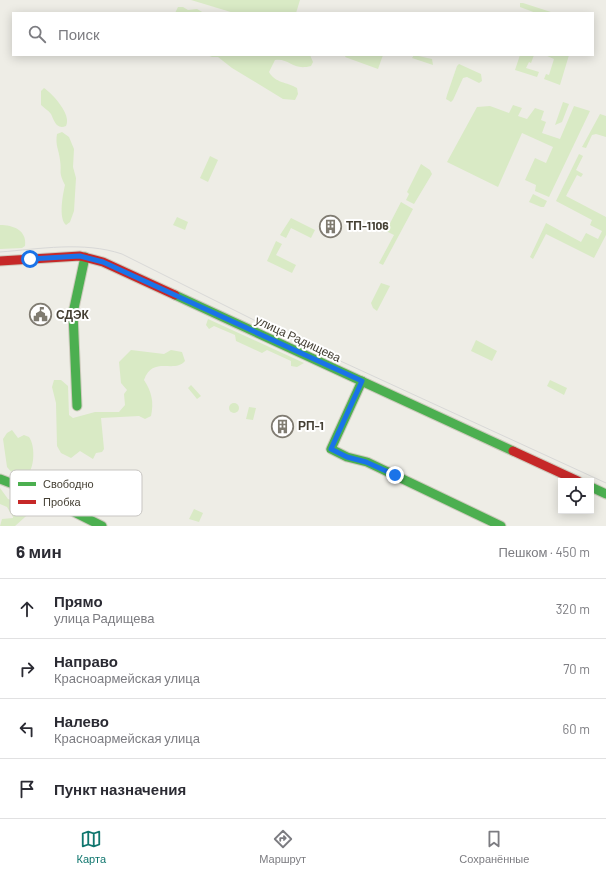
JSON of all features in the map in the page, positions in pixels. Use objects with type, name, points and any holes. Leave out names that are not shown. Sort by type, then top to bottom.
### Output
[{"type":"street","name":"улица Радищева","points":[[0,261],[85,258],[103,262],[572,478]]},
{"type":"street","points":[[77,406],[73,310],[85,258]]},
{"type":"street","points":[[362,381],[331,449],[347,457],[366,462],[501,526]]},
{"type":"street","points":[[0,479],[10,483]]},
{"type":"street","points":[[594,488],[606,494]]},
{"type":"street","points":[[82,516],[102,526]]},
{"type":"green space","points":[[191,0],[300,0],[296,12],[231,12]]},
{"type":"green space","points":[[520,3],[523,3],[551,12],[533,12],[520,7]]},
{"type":"green space","points":[[178,7],[183,7],[188,10],[197,9],[202,12],[176,12]]},
{"type":"green space","points":[[210,56],[310,56],[313,62],[311,66],[299,67],[284,61],[275,60],[269,72],[274,78],[297,88],[298,94],[295,100],[283,99],[232,68],[218,57]]},
{"type":"green space","points":[[346,56],[383,56],[378,69]]},
{"type":"green space","points":[[413,56],[418,56],[432,59],[433,65],[412,58]]},
{"type":"green space","points":[[520,56],[534,56],[531,63],[529,62],[526,68],[539,72],[537,77],[515,70]]},
{"type":"green space","points":[[547,56],[569,56],[560,85],[544,79],[546,74],[549,75],[554,59]]},
{"type":"green space","points":[[459,64],[481,74],[482,81],[479,83],[467,77],[463,78],[451,102],[446,99]]},
{"type":"green space","points":[[44,88],[61,105],[66,116],[66,126],[58,126],[49,111],[41,105],[41,91]]},
{"type":"green space","points":[[563,102],[569,104],[562,122],[555,125]]},
{"type":"green space","points":[[513,105],[522,108],[518,116],[527,119],[535,108],[544,111],[541,120],[546,122],[542,133],[560,139],[574,106],[590,111],[549,197],[535,191],[536,185],[525,180],[535,158],[546,163],[553,147],[522,133],[498,187],[447,162],[477,107],[490,106],[509,113]]},
{"type":"green space","points":[[600,114],[606,116],[606,137],[596,134],[592,135],[586,148],[582,147]]},
{"type":"green space","points":[[62,132],[69,137],[74,149],[73,167],[76,178],[74,211],[70,222],[66,225],[62,217],[62,200],[65,185],[61,174],[56,141],[57,134]]},
{"type":"green space","points":[[579,154],[583,156],[576,170],[583,174],[581,177],[577,175],[566,196],[606,217],[606,235],[594,258],[546,234],[533,259],[530,257],[546,223],[581,242],[586,233],[598,239],[602,231],[590,225],[592,220],[556,201]]},
{"type":"green space","points":[[210,156],[218,160],[208,182],[200,178]]},
{"type":"green space","points":[[421,164],[430,170],[432,174],[414,204],[406,200],[409,194],[407,192]]},
{"type":"green space","points":[[533,194],[547,201],[544,207],[529,202]]},
{"type":"green space","points":[[401,202],[413,209],[383,265],[379,263],[394,235],[386,231]]},
{"type":"green space","points":[[177,217],[188,222],[185,230],[173,225]]},
{"type":"green space","points":[[291,218],[315,230],[311,238],[291,228],[286,238],[280,235]]},
{"type":"green space","points":[[0,225],[14,227],[21,232],[24,236],[25,246],[22,248],[0,249]]},
{"type":"green space","points":[[276,241],[282,244],[276,255],[296,265],[292,273],[267,261]]},
{"type":"green space","points":[[381,283],[390,286],[377,311],[373,308],[371,303]]},
{"type":"green space","points":[[208,319],[304,363],[297,367],[291,366],[291,361],[267,350],[262,353],[236,341],[235,335],[214,326],[209,329],[206,325]]},
{"type":"green space","points":[[476,340],[497,351],[492,361],[471,351]]},
{"type":"green space","points":[[131,350],[164,354],[171,350],[182,352],[185,361],[180,365],[175,366],[158,366],[153,368],[148,373],[144,380],[152,398],[151,416],[145,419],[139,416],[101,418],[104,449],[102,452],[96,453],[93,459],[80,451],[71,458],[61,453],[57,446],[56,403],[52,387],[54,380],[61,380],[68,386],[69,415],[73,418],[95,412],[119,412],[125,405],[124,394],[127,390],[121,383],[119,362]]},
{"type":"green space","points":[[550,380],[567,388],[564,395],[547,386]]},
{"type":"green space","points":[[191,385],[201,396],[197,399],[188,388]]},
{"type":"green space","points":[[232,403],[236,403],[238,404],[238,412],[232,413],[229,410],[229,406]]},
{"type":"green space","points":[[249,407],[256,408],[253,420],[246,419]]},
{"type":"green space","points":[[12,430],[18,438],[24,435],[29,437],[33,447],[33,459],[30,470],[10,470],[7,467],[3,439],[7,433]]},
{"type":"green space","points":[[0,488],[10,500],[10,512],[7,507],[0,504]]},
{"type":"green space","points":[[194,509],[203,513],[199,522],[189,519]]},
{"type":"green space","points":[[26,516],[15,526],[0,526],[2,519]]},
{"type":"tram line","points":[[0,252],[77,247],[107,250],[122,254],[286,336],[606,483]]},
{"type":"traffic: fast","points":[[77,406],[73,313],[85,257]]},
{"type":"traffic: fast","points":[[175,295],[513,451]]},
{"type":"traffic: fast","points":[[362,381],[331,449],[347,457],[367,462],[501,526]]},
{"type":"traffic: fast","points":[[0,479],[10,483]]},
{"type":"traffic: fast","points":[[594,488],[606,494]]},
{"type":"traffic: fast","points":[[82,516],[102,526]]},
{"type":"traffic: jam","points":[[0,261],[80,256],[103,262],[175,295]]},
{"type":"traffic: jam","points":[[513,451],[572,478]]},
{"type":"place","name":"ТП-1106","points":[[331,226]]},
{"type":"place","name":"СДЭК","points":[[40,315]]},
{"type":"place","name":"РП-1","points":[[283,426]]},
{"type":"route","points":[[30,259],[80,256],[103,262],[362,381],[331,449],[341,455],[358,459],[395,475]]}]
